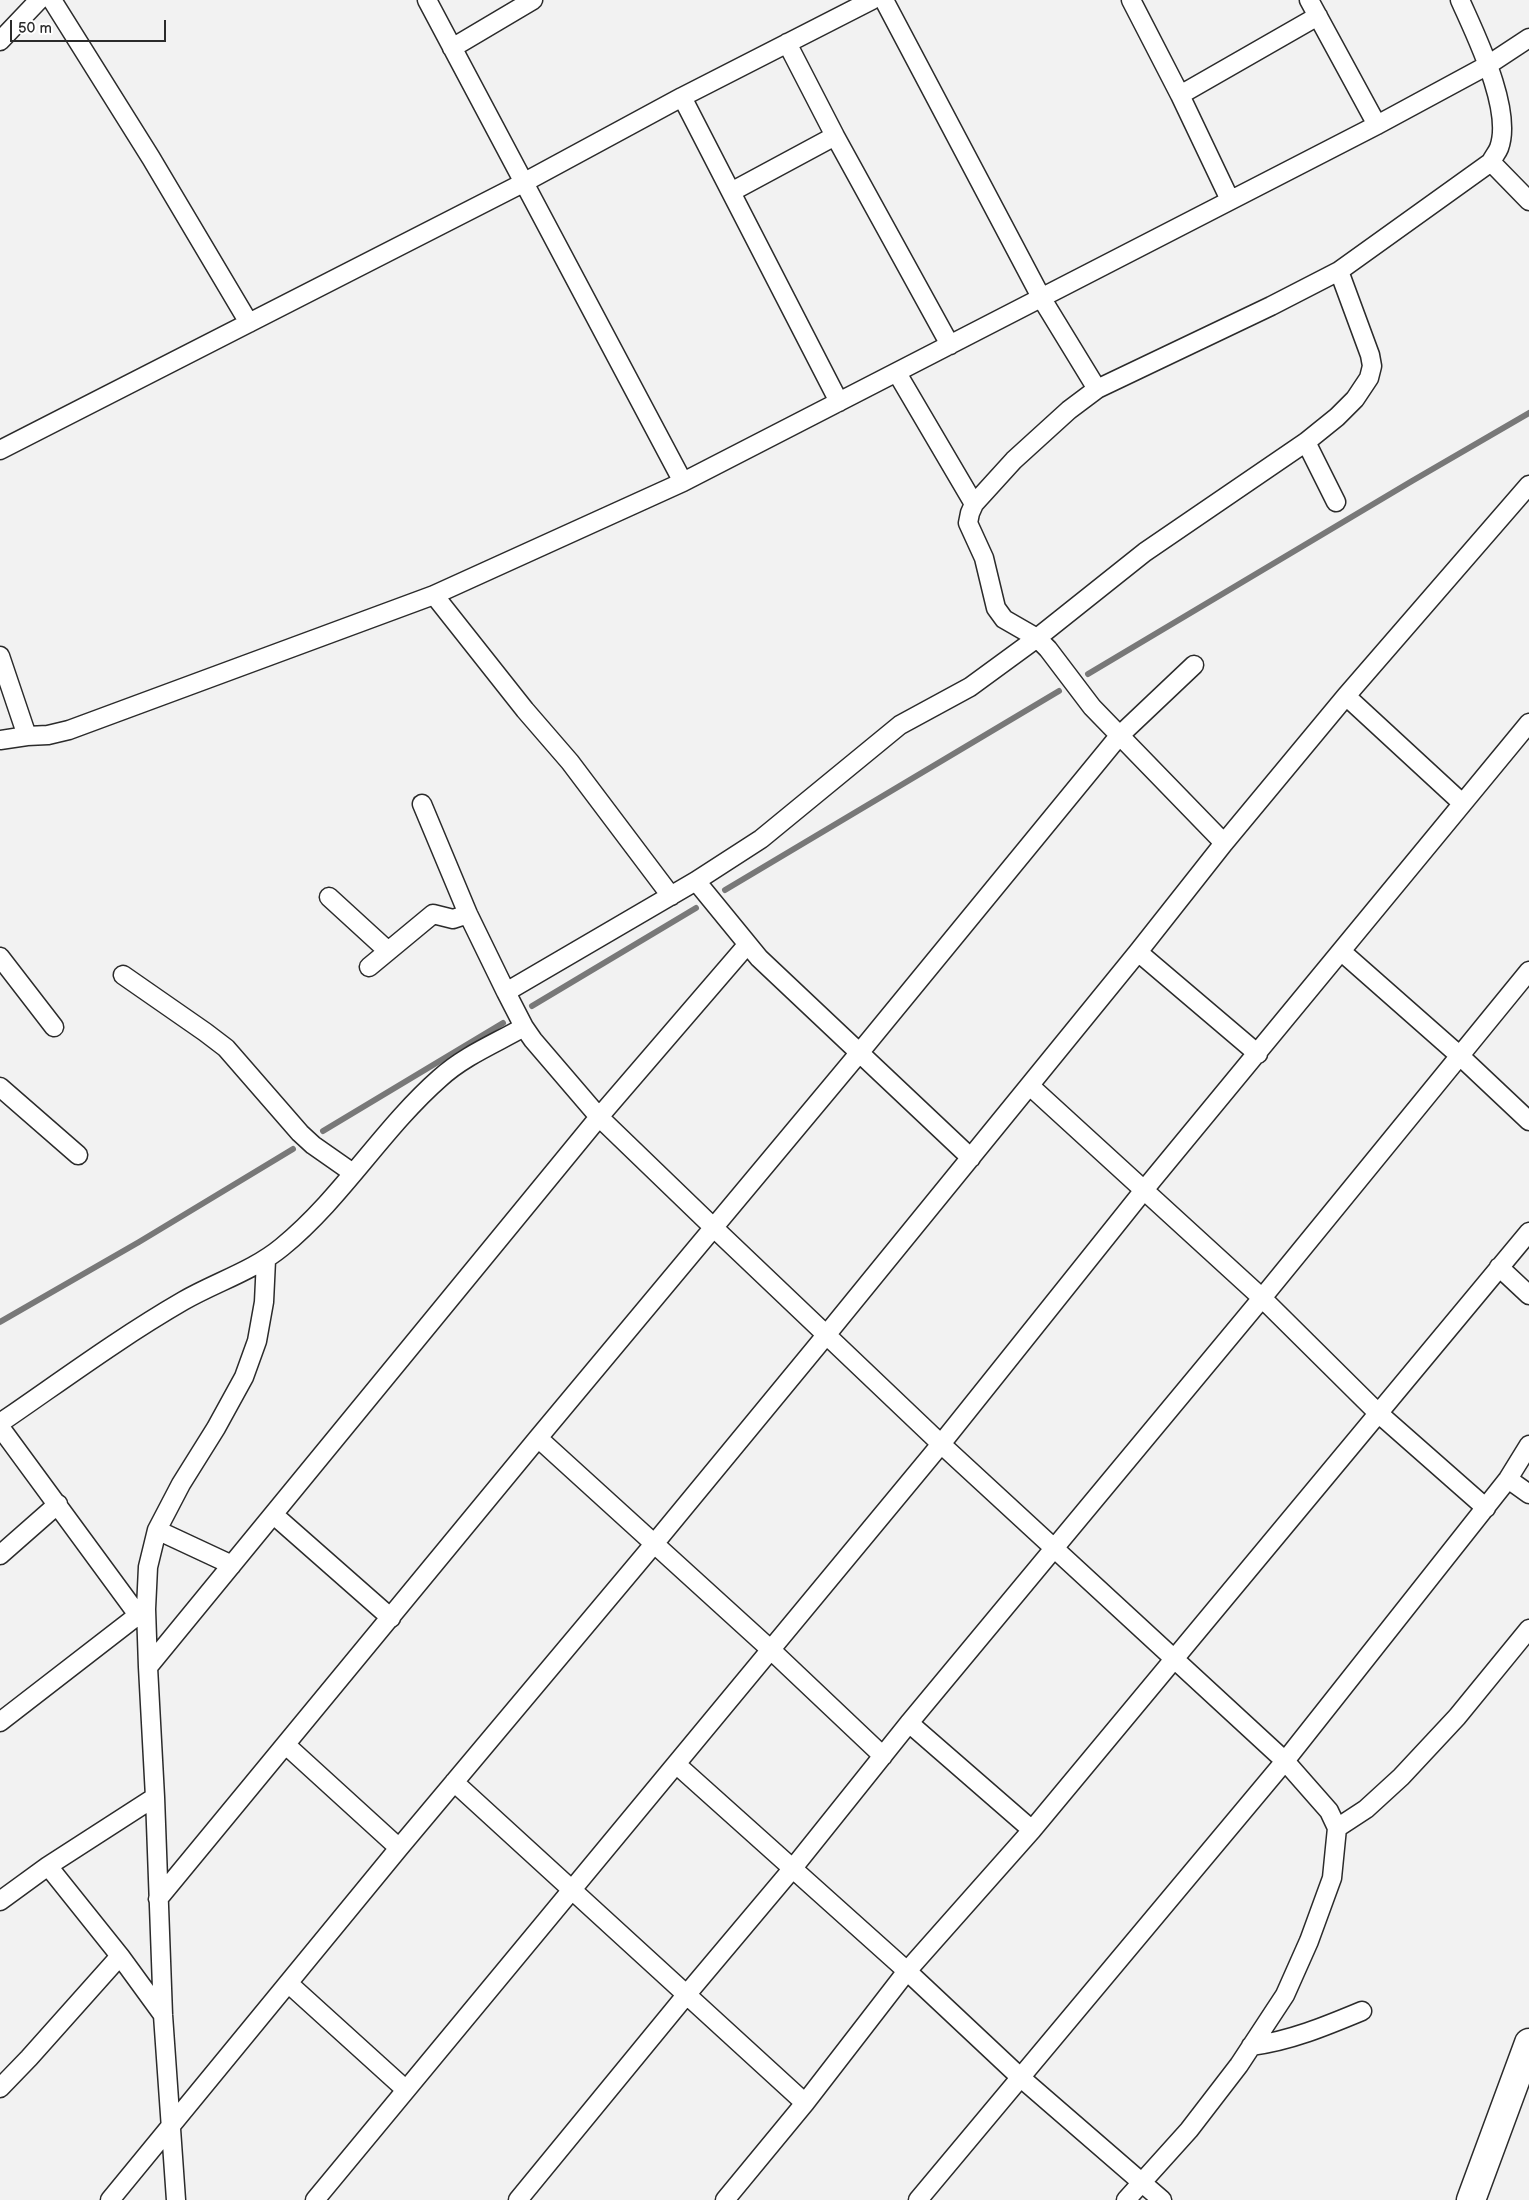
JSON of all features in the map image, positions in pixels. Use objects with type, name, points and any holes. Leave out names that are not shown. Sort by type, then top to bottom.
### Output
[{"type":"highway","points":[[1471,2200],[1529,2043]]},
{"type":"street","points":[[0,41],[38,0]]},
{"type":"street","points":[[52,0],[151,158],[249,323]]},
{"type":"street","points":[[427,0],[683,482]]},
{"type":"street","points":[[452,48],[533,0]]},
{"type":"street","points":[[0,450],[523,183],[682,97],[872,0]]},
{"type":"street","points":[[884,0],[1042,299],[1097,389]]},
{"type":"street","points":[[1131,0],[1180,95],[1230,200]]},
{"type":"street","points":[[1309,0],[1377,125]]},
{"type":"street","points":[[1224,844],[1092,707],[1048,649],[1037,638],[1004,619],[996,608],[984,558],[968,523],[974,504],[1014,460],[1069,410],[1097,389],[1271,306],[1339,271],[1491,162],[1499,148],[1502,124],[1498,98],[1488,64],[1460,0]]},
{"type":"street","points":[[1180,95],[1318,16]]},
{"type":"street","points":[[0,740],[48,735],[69,730],[434,595],[683,482],[1377,125],[1488,64],[1529,38]]},
{"type":"street","points":[[787,43],[835,136],[950,345]]},
{"type":"street","points":[[682,97],[840,402]]},
{"type":"street","points":[[731,192],[835,136]]},
{"type":"street","points":[[1491,162],[1529,201]]},
{"type":"street","points":[[506,992],[696,881],[774,829],[900,725],[964,690],[1037,638],[1158,543],[1306,442],[1337,417],[1355,399],[1369,378],[1370,372],[1370,355],[1339,271]]},
{"type":"street","points":[[897,373],[974,504]]},
{"type":"street","points":[[1306,442],[1336,502]]},
{"type":"street","points":[[110,2200],[399,1848],[827,1334],[1346,696],[1523,505],[1529,485]]},
{"type":"street","points":[[434,595],[525,710],[570,762],[671,896]]},
{"type":"street","points":[[0,656],[27,736]]},
{"type":"street","points":[[158,1899],[538,1438],[860,1052],[1119,736],[1194,665]]},
{"type":"street","points":[[1346,696],[1462,803]]},
{"type":"street","points":[[315,2200],[941,1444],[1144,1190],[1342,952],[1529,722]]},
{"type":"street","points":[[422,804],[468,914],[524,1028],[599,1117],[941,1444],[1285,1761],[1329,1811],[1337,1828],[1332,1878],[1309,1942],[1285,1995],[1251,2046],[1189,2130],[1126,2200]]},
{"type":"street","points":[[696,881],[747,944],[971,1158]]},
{"type":"street","points":[[329,897],[388,951]]},
{"type":"street","points":[[369,967],[433,914],[453,919],[468,914]]},
{"type":"street","points":[[148,1667],[599,1117],[747,944]]},
{"type":"street","points":[[1138,952],[1258,1054]]},
{"type":"street","points":[[1342,952],[1460,1056],[1529,1121]]},
{"type":"street","points":[[0,957],[54,1027]]},
{"type":"street","points":[[518,2200],[687,1994],[794,1868],[909,1723],[1262,1298],[1529,971]]},
{"type":"street","points":[[123,976],[226,1048],[300,1133],[313,1145],[353,1173]]},
{"type":"street","points":[[0,1423],[140,1326],[185,1300],[266,1260],[317,1215],[440,1077],[464,1060],[524,1028]]},
{"type":"street","points":[[1030,1086],[1262,1298],[1378,1412],[1486,1508]]},
{"type":"street","points":[[0,1087],[78,1155]]},
{"type":"street","points":[[726,2200],[805,2103],[907,1971],[1032,1830],[1529,1232]]},
{"type":"street","points":[[176,2200],[163,2015],[148,1667],[142,1612],[148,1567],[157,1530],[181,1484],[216,1428],[244,1377],[257,1341],[264,1302],[266,1260]]},
{"type":"street","points":[[1499,1267],[1529,1295]]},
{"type":"street","points":[[0,1427],[142,1612]]},
{"type":"street","points":[[538,1438],[770,1649],[883,1756]]},
{"type":"street","points":[[918,2200],[1285,1761],[1486,1508],[1508,1479],[1529,1444]]},
{"type":"street","points":[[1508,1479],[1529,1494]]},
{"type":"street","points":[[0,1555],[58,1504]]},
{"type":"street","points":[[274,1515],[391,1618]]},
{"type":"street","points":[[157,1530],[232,1565]]},
{"type":"street","points":[[0,1722],[142,1612]]},
{"type":"street","points":[[1337,1828],[1366,1809],[1401,1777],[1457,1718],[1529,1630]]},
{"type":"street","points":[[909,1723],[1032,1830]]},
{"type":"street","points":[[286,1745],[399,1848]]},
{"type":"street","points":[[676,1764],[794,1868],[1020,2076],[1162,2200]]},
{"type":"street","points":[[454,1782],[805,2103]]},
{"type":"street","points":[[0,1901],[48,1866],[155,1797]]},
{"type":"street","points":[[48,1866],[120,1956],[163,2015]]},
{"type":"street","points":[[0,2088],[30,2058],[120,1956]]},
{"type":"street","points":[[288,1983],[405,2090]]},
{"type":"street","points":[[1251,2046],[1278,2042],[1321,2028],[1362,2011]]},
{"type":"waterway","points":[[1088,674],[1529,413]]},
{"type":"waterway","points":[[725,890],[1059,691]]},
{"type":"waterway","points":[[532,1006],[696,908]]},
{"type":"waterway","points":[[323,1131],[503,1023]]},
{"type":"waterway","points":[[0,1322],[139,1242],[293,1149]]}]
